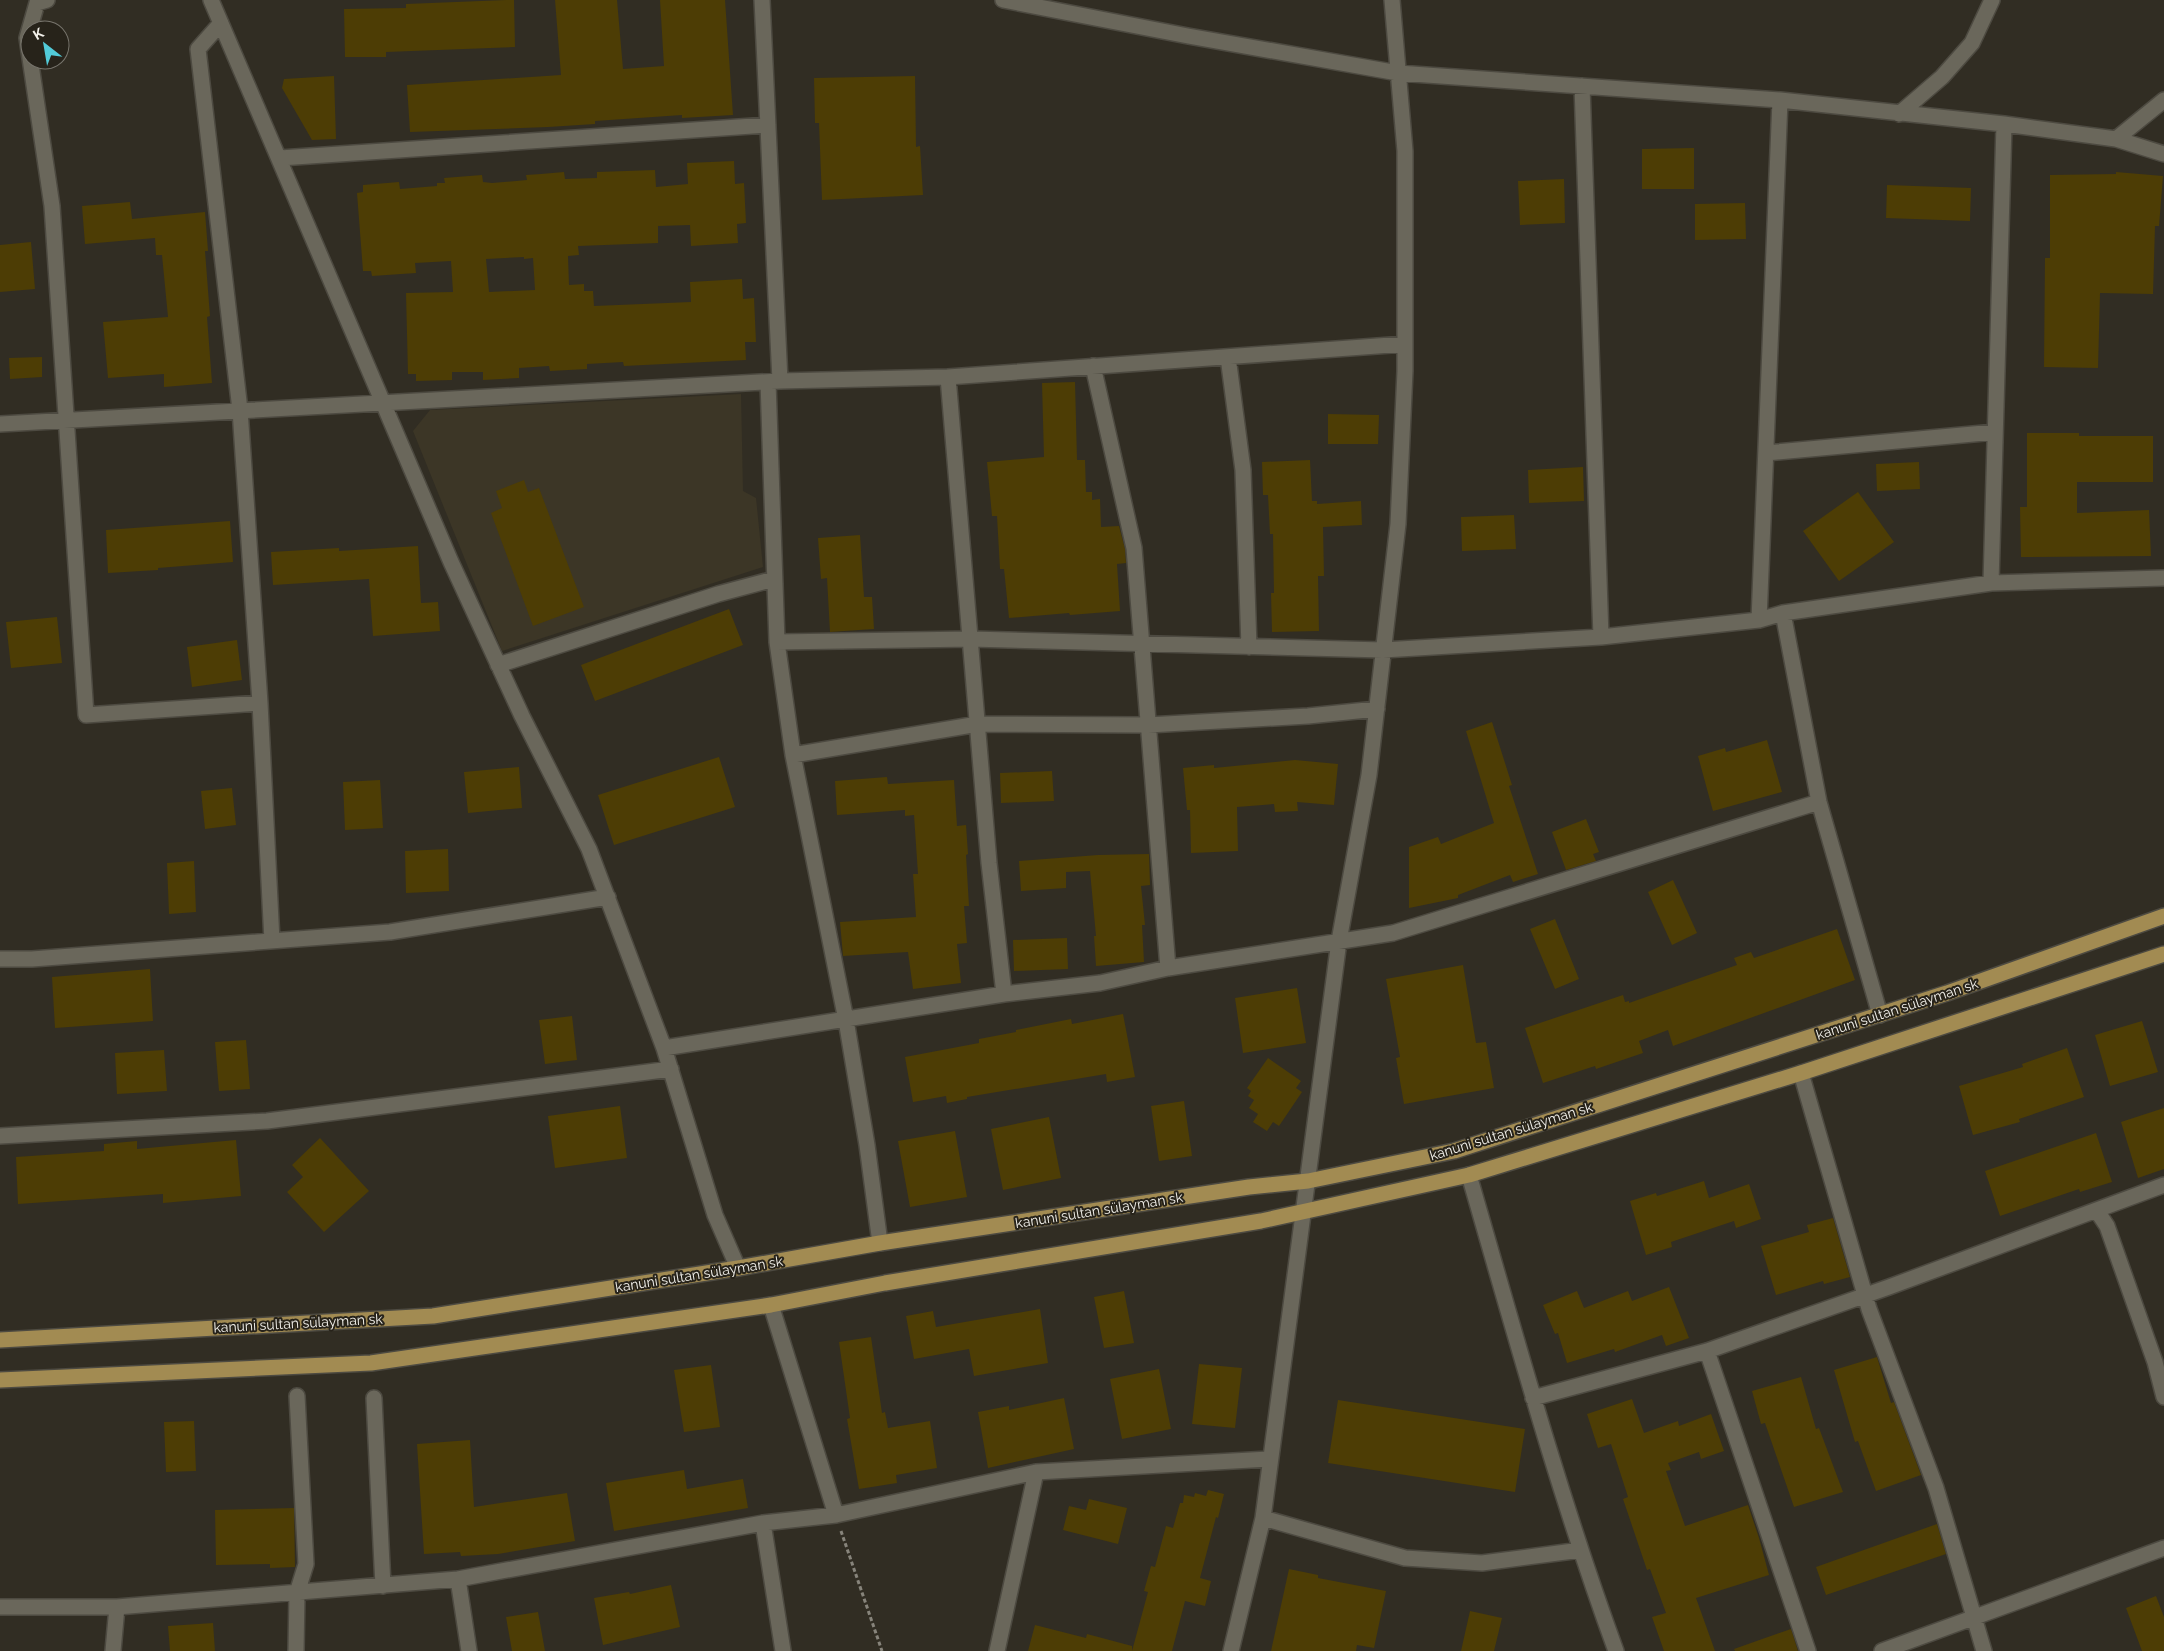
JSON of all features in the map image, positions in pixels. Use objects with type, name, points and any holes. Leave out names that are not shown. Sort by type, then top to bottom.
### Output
[{"type":"main road","name":"kanuni sultan sülayman sk","points":[[0,1340],[433,1316],[738,1268],[880,1243],[1249,1187],[1308,1181],[1454,1151],[1956,990],[2164,916]]},
{"type":"main road","points":[[0,1380],[371,1363],[771,1304],[1304,1212],[1469,1175],[1801,1073],[2164,954]]},
{"type":"street","points":[[47,0],[37,3],[27,38],[52,206],[86,715],[260,703]]},
{"type":"street","points":[[211,0],[451,562],[498,664],[589,849],[664,1048],[715,1215],[738,1268]]},
{"type":"street","points":[[762,0],[768,125],[774,381],[774,579],[777,642],[793,755],[846,1020],[867,1145],[880,1243]]},
{"type":"street","points":[[1003,0],[1188,36],[1398,73],[1780,100],[2004,124],[2116,139],[2164,154]]},
{"type":"street","points":[[1231,1651],[1263,1518],[1339,941],[1369,775],[1398,524],[1405,344],[1405,151],[1392,0]]},
{"type":"street","points":[[1899,114],[1942,77],[1972,43],[1992,0]]},
{"type":"street","points":[[221,23],[198,49],[240,410],[260,703],[272,941]]},
{"type":"street","points":[[1582,86],[1601,637]]},
{"type":"street","points":[[1759,620],[1780,100]]},
{"type":"street","points":[[2116,139],[2164,100]]},
{"type":"street","points":[[1991,583],[2004,124]]},
{"type":"street","points":[[280,158],[768,125]]},
{"type":"street","points":[[0,424],[774,381],[948,377],[1405,344]]},
{"type":"street","points":[[1228,356],[1244,470],[1249,647]]},
{"type":"street","points":[[1093,366],[1134,548],[1168,968]]},
{"type":"street","points":[[948,377],[988,863],[1004,994]]},
{"type":"street","points":[[1766,452],[1995,432]]},
{"type":"street","points":[[777,642],[971,639],[1383,650],[1601,637],[1759,620],[1784,613],[1991,583],[2164,578],[2164,571]]},
{"type":"street","points":[[498,664],[718,594],[774,579]]},
{"type":"street","points":[[1784,613],[1819,802],[1880,1015]]},
{"type":"street","points":[[793,755],[978,724],[1148,725],[1308,716],[1377,709]]},
{"type":"street","points":[[664,1048],[1004,994],[1100,983],[1168,968],[1393,933],[1819,802]]},
{"type":"street","points":[[0,959],[41,958],[390,932],[608,897]]},
{"type":"street","points":[[0,1136],[267,1121],[671,1069]]},
{"type":"street","points":[[1801,1073],[1867,1295],[1869,1309],[1936,1488],[1984,1651]]},
{"type":"street","points":[[1469,1175],[1533,1398],[1581,1550],[1616,1651]]},
{"type":"street","points":[[1533,1398],[1707,1351],[1867,1295],[2164,1185]]},
{"type":"street","points":[[2096,1211],[2107,1226],[2159,1361],[2164,1396]]},
{"type":"street","points":[[771,1304],[836,1515]]},
{"type":"street","points":[[1707,1351],[1808,1651]]},
{"type":"street","points":[[296,1651],[297,1593],[306,1564],[297,1396]]},
{"type":"street","points":[[374,1398],[383,1586]]},
{"type":"street","points":[[0,1607],[117,1607],[458,1579],[763,1523],[836,1515],[1036,1472],[1270,1458]]},
{"type":"street","points":[[997,1651],[1036,1472]]},
{"type":"street","points":[[1263,1518],[1405,1558],[1482,1563],[1581,1550]]},
{"type":"street","points":[[763,1523],[783,1651]]},
{"type":"street","points":[[1882,1651],[2164,1548]]},
{"type":"street","points":[[458,1579],[470,1651]]},
{"type":"street","points":[[113,1651],[117,1607]]},
{"type":"path","points":[[836,1515],[882,1651]]},
{"type":"shaded area","points":[[741,394],[743,491],[756,498],[763,567],[502,651],[413,431],[430,410]]},
{"type":"building","points":[[514,0],[515,47],[386,52],[386,57],[345,57],[344,9],[406,8],[406,4]]},
{"type":"building","points":[[555,0],[617,0],[623,69],[664,66],[660,0],[725,0],[733,115],[682,118],[682,115],[595,121],[595,124],[548,127],[410,132],[407,85],[561,75]]},
{"type":"building","points":[[334,76],[336,139],[312,140],[282,88],[284,79]]},
{"type":"building","points":[[915,76],[916,147],[920,146],[923,195],[822,200],[819,123],[815,123],[814,78]]},
{"type":"building","points":[[1694,148],[1694,189],[1642,189],[1642,149]]},
{"type":"building","points":[[734,161],[735,184],[744,183],[746,223],[737,224],[738,243],[691,246],[690,225],[658,226],[658,243],[578,246],[579,255],[568,256],[569,285],[584,284],[584,291],[593,291],[594,306],[691,302],[690,282],[742,279],[743,299],[754,298],[756,342],[745,342],[746,360],[624,366],[623,362],[587,364],[587,369],[550,371],[549,366],[519,368],[519,378],[483,380],[483,372],[452,372],[452,380],[416,381],[416,374],[408,374],[406,293],[453,292],[451,261],[415,263],[416,273],[372,276],[371,271],[363,271],[357,193],[363,192],[363,185],[399,182],[400,189],[437,186],[437,183],[445,183],[444,178],[482,175],[483,182],[492,183],[527,180],[526,175],[564,172],[565,179],[597,178],[597,172],[655,170],[656,187],[688,184],[687,163]],"holes":[[[524,257],[524,259],[533,258],[535,290],[489,292],[486,259]]]},
{"type":"building","points":[[2116,172],[2163,176],[2159,226],[2155,226],[2153,294],[2100,293],[2098,368],[2044,367],[2045,258],[2050,258],[2050,175],[2116,174]]},
{"type":"building","points":[[1564,179],[1565,223],[1520,225],[1518,181]]},
{"type":"building","points":[[1887,185],[1971,188],[1970,221],[1886,218]]},
{"type":"building","points":[[130,202],[132,219],[205,212],[208,251],[205,251],[210,316],[207,317],[212,383],[164,387],[164,374],[108,378],[103,322],[168,317],[162,255],[156,255],[155,238],[85,244],[82,206]]},
{"type":"building","points":[[1745,203],[1746,239],[1695,240],[1695,204]]},
{"type":"building","points":[[31,242],[35,289],[0,292],[0,245]]},
{"type":"building","points":[[42,357],[42,377],[10,379],[9,358]]},
{"type":"building","points":[[1075,382],[1077,460],[1085,460],[1086,492],[1092,492],[1092,500],[1100,499],[1101,527],[1119,526],[1125,549],[1126,563],[1117,564],[1120,611],[1009,618],[1004,569],[1000,569],[997,516],[992,516],[987,462],[1044,457],[1042,383]]},
{"type":"building","points":[[1328,414],[1379,415],[1378,444],[1328,444]]},
{"type":"building","points":[[2027,433],[2079,433],[2079,436],[2153,436],[2153,482],[2077,482],[2077,513],[2149,510],[2151,556],[2021,557],[2020,507],[2027,507]]},
{"type":"building","points":[[1310,460],[1312,501],[1317,501],[1317,504],[1361,501],[1362,525],[1323,527],[1324,576],[1318,576],[1319,631],[1272,632],[1271,593],[1274,593],[1273,534],[1270,534],[1268,495],[1263,495],[1262,462]]},
{"type":"building","points":[[1919,462],[1920,489],[1877,491],[1876,464]]},
{"type":"building","points":[[1583,467],[1584,501],[1529,503],[1528,470]]},
{"type":"building","points":[[524,480],[528,492],[539,488],[584,607],[533,626],[491,513],[502,508],[496,491]]},
{"type":"building","points":[[1858,492],[1894,542],[1839,581],[1803,531]]},
{"type":"building","points":[[1514,515],[1516,549],[1462,551],[1461,517]]},
{"type":"building","points":[[230,521],[233,562],[108,573],[106,530]]},
{"type":"building","points":[[860,535],[864,597],[872,597],[874,629],[830,632],[827,578],[821,579],[818,538]]},
{"type":"building","points":[[418,546],[421,603],[438,602],[440,631],[373,636],[369,579],[273,585],[271,552],[339,548],[339,551]]},
{"type":"building","points":[[729,609],[743,645],[595,701],[581,665]]},
{"type":"building","points":[[57,617],[62,663],[11,668],[6,622]]},
{"type":"building","points":[[237,640],[242,680],[192,687],[187,647]]},
{"type":"building","points":[[1492,722],[1512,785],[1509,786],[1538,874],[1513,882],[1510,875],[1458,895],[1458,898],[1409,908],[1409,847],[1438,837],[1441,844],[1494,823],[1466,731]]},
{"type":"building","points":[[1767,740],[1782,792],[1713,811],[1698,756],[1725,748],[1726,752]]},
{"type":"building","points":[[719,757],[735,807],[614,845],[598,795]]},
{"type":"building","points":[[1295,760],[1338,764],[1334,805],[1297,802],[1298,811],[1275,812],[1274,804],[1237,807],[1238,851],[1191,853],[1190,810],[1187,810],[1183,768],[1214,765],[1214,768]]},
{"type":"building","points":[[519,767],[522,808],[468,813],[464,772]]},
{"type":"building","points":[[1052,771],[1054,801],[1001,803],[1000,773]]},
{"type":"building","points":[[887,777],[888,784],[954,780],[957,826],[966,825],[968,854],[966,855],[969,906],[964,906],[967,943],[957,944],[961,983],[913,989],[908,952],[843,956],[840,922],[916,917],[913,874],[918,874],[914,815],[905,816],[905,810],[837,815],[835,781]]},
{"type":"building","points":[[380,780],[383,828],[345,830],[343,782]]},
{"type":"building","points":[[232,788],[236,825],[205,829],[201,791]]},
{"type":"building","points":[[1586,819],[1599,852],[1593,854],[1596,861],[1566,870],[1552,832]]},
{"type":"building","points":[[448,849],[449,891],[406,893],[405,851]]},
{"type":"building","points":[[1149,854],[1150,885],[1141,886],[1145,925],[1142,925],[1144,962],[1096,966],[1094,936],[1096,936],[1090,871],[1066,872],[1066,888],[1021,891],[1019,861],[1098,855]]},
{"type":"building","points":[[194,861],[196,912],[169,914],[167,863]]},
{"type":"building","points":[[1673,880],[1697,933],[1672,945],[1648,892]]},
{"type":"building","points":[[1555,919],[1579,979],[1555,989],[1530,929]]},
{"type":"building","points":[[1837,929],[1855,980],[1673,1046],[1668,1030],[1639,1041],[1643,1053],[1596,1069],[1595,1066],[1543,1083],[1525,1028],[1623,995],[1625,1002],[1629,1001],[1629,1003],[1737,965],[1734,958],[1751,952],[1754,958]]},
{"type":"building","points":[[1067,938],[1068,969],[1014,971],[1013,940]]},
{"type":"building","points":[[1463,965],[1476,1043],[1486,1042],[1494,1088],[1404,1104],[1396,1058],[1400,1057],[1386,979]]},
{"type":"building","points":[[150,969],[153,1021],[55,1028],[52,977]]},
{"type":"building","points":[[1297,988],[1306,1043],[1243,1053],[1235,998]]},
{"type":"building","points":[[1123,1014],[1135,1077],[1107,1082],[1106,1074],[967,1097],[967,1099],[947,1103],[946,1096],[913,1102],[905,1057],[979,1043],[979,1039],[1071,1019],[1072,1024]]},
{"type":"building","points":[[572,1016],[577,1060],[545,1064],[539,1020]]},
{"type":"building","points":[[2142,1021],[2158,1072],[2110,1086],[2095,1035]]},
{"type":"building","points":[[246,1040],[250,1089],[219,1091],[215,1042]]},
{"type":"building","points":[[2067,1048],[2084,1097],[2019,1119],[2020,1122],[1973,1135],[1959,1086],[2023,1067],[2022,1064]]},
{"type":"building","points":[[164,1050],[167,1091],[117,1094],[115,1053]]},
{"type":"building","points":[[1268,1058],[1301,1081],[1296,1088],[1302,1092],[1279,1126],[1273,1122],[1267,1131],[1253,1122],[1258,1114],[1249,1108],[1254,1100],[1248,1096],[1251,1091],[1247,1088]]},
{"type":"building","points":[[1184,1101],[1192,1156],[1159,1161],[1151,1106]]},
{"type":"building","points":[[620,1106],[627,1158],[555,1168],[548,1116]]},
{"type":"building","points":[[2164,1108],[2164,1169],[2138,1178],[2121,1122]]},
{"type":"building","points":[[1049,1117],[1061,1178],[1003,1190],[991,1129]]},
{"type":"building","points":[[955,1131],[967,1197],[910,1207],[898,1141]]},
{"type":"building","points":[[2096,1133],[2112,1182],[2080,1192],[2079,1189],[2000,1216],[1985,1171]]},
{"type":"building","points":[[320,1138],[369,1191],[324,1232],[287,1192],[303,1177],[292,1165]]},
{"type":"building","points":[[236,1140],[241,1196],[163,1203],[163,1194],[18,1204],[16,1157],[104,1151],[104,1144],[137,1141],[137,1149]]},
{"type":"building","points":[[1704,1181],[1709,1198],[1749,1184],[1761,1219],[1736,1228],[1734,1221],[1671,1242],[1672,1247],[1646,1255],[1630,1201],[1656,1193],[1657,1196]]},
{"type":"building","points":[[1833,1218],[1850,1277],[1824,1284],[1823,1281],[1776,1295],[1761,1246],[1809,1232],[1807,1225]]},
{"type":"building","points":[[1669,1287],[1689,1338],[1666,1346],[1662,1335],[1615,1352],[1614,1349],[1567,1363],[1558,1333],[1555,1334],[1543,1305],[1577,1291],[1584,1308],[1628,1291],[1632,1301]]},
{"type":"building","points":[[1124,1291],[1134,1343],[1104,1348],[1094,1297]]},
{"type":"building","points":[[1040,1309],[1048,1363],[974,1376],[969,1349],[914,1359],[906,1316],[933,1311],[936,1327]]},
{"type":"building","points":[[871,1337],[882,1413],[885,1412],[888,1428],[930,1421],[937,1468],[896,1475],[897,1483],[859,1489],[847,1419],[850,1418],[839,1342]]},
{"type":"building","points":[[1877,1357],[1891,1403],[1894,1402],[1921,1475],[1876,1491],[1858,1441],[1855,1442],[1834,1370]]},
{"type":"building","points":[[1199,1364],[1242,1368],[1235,1428],[1192,1424]]},
{"type":"building","points":[[711,1365],[720,1427],[684,1432],[674,1370]]},
{"type":"building","points":[[1159,1369],[1171,1429],[1122,1439],[1110,1379]]},
{"type":"building","points":[[1801,1377],[1816,1429],[1819,1428],[1843,1492],[1794,1507],[1765,1423],[1761,1424],[1752,1391]]},
{"type":"building","points":[[1064,1398],[1074,1449],[988,1468],[978,1412],[1009,1406],[1009,1410]]},
{"type":"building","points":[[1632,1399],[1644,1433],[1678,1421],[1679,1426],[1711,1414],[1724,1451],[1701,1459],[1699,1452],[1668,1463],[1671,1470],[1666,1471],[1685,1526],[1748,1505],[1759,1538],[1769,1575],[1696,1598],[1715,1651],[1664,1651],[1652,1617],[1666,1613],[1650,1569],[1647,1570],[1623,1499],[1628,1497],[1611,1444],[1598,1448],[1587,1414]]},
{"type":"building","points":[[1338,1400],[1525,1429],[1515,1492],[1328,1463]]},
{"type":"building","points":[[194,1421],[196,1471],[166,1472],[164,1422]]},
{"type":"building","points":[[470,1440],[474,1507],[567,1493],[575,1541],[498,1554],[461,1556],[460,1552],[424,1554],[417,1444]]},
{"type":"building","points":[[684,1470],[687,1489],[743,1479],[748,1508],[614,1531],[606,1483]]},
{"type":"building","points":[[1208,1490],[1224,1494],[1200,1578],[1211,1581],[1205,1606],[1185,1601],[1172,1651],[1132,1651],[1148,1592],[1144,1591],[1151,1566],[1155,1567],[1166,1526],[1173,1528],[1180,1503],[1183,1503],[1184,1495],[1194,1497],[1195,1493],[1206,1496]]},
{"type":"building","points":[[1089,1499],[1127,1508],[1118,1544],[1063,1530],[1069,1506],[1086,1510]]},
{"type":"building","points":[[294,1508],[295,1567],[270,1568],[270,1564],[216,1565],[215,1510]]},
{"type":"building","points":[[1937,1524],[1946,1554],[1826,1595],[1816,1567]]},
{"type":"building","points":[[1289,1569],[1318,1575],[1318,1578],[1386,1591],[1374,1648],[1357,1645],[1356,1651],[1271,1651]]},
{"type":"building","points":[[671,1585],[680,1627],[603,1645],[594,1598],[629,1592],[630,1594]]},
{"type":"building","points":[[2156,1596],[2164,1617],[2164,1651],[2142,1651],[2126,1608]]},
{"type":"building","points":[[1470,1611],[1502,1618],[1494,1651],[1461,1651]]},
{"type":"building","points":[[538,1612],[545,1651],[512,1651],[506,1617]]},
{"type":"building","points":[[213,1623],[215,1651],[170,1651],[168,1626]]},
{"type":"building","points":[[1035,1625],[1086,1638],[1087,1634],[1132,1646],[1132,1651],[1028,1651]]},
{"type":"building","points":[[1791,1629],[1798,1651],[1735,1651],[1734,1649]]}]
